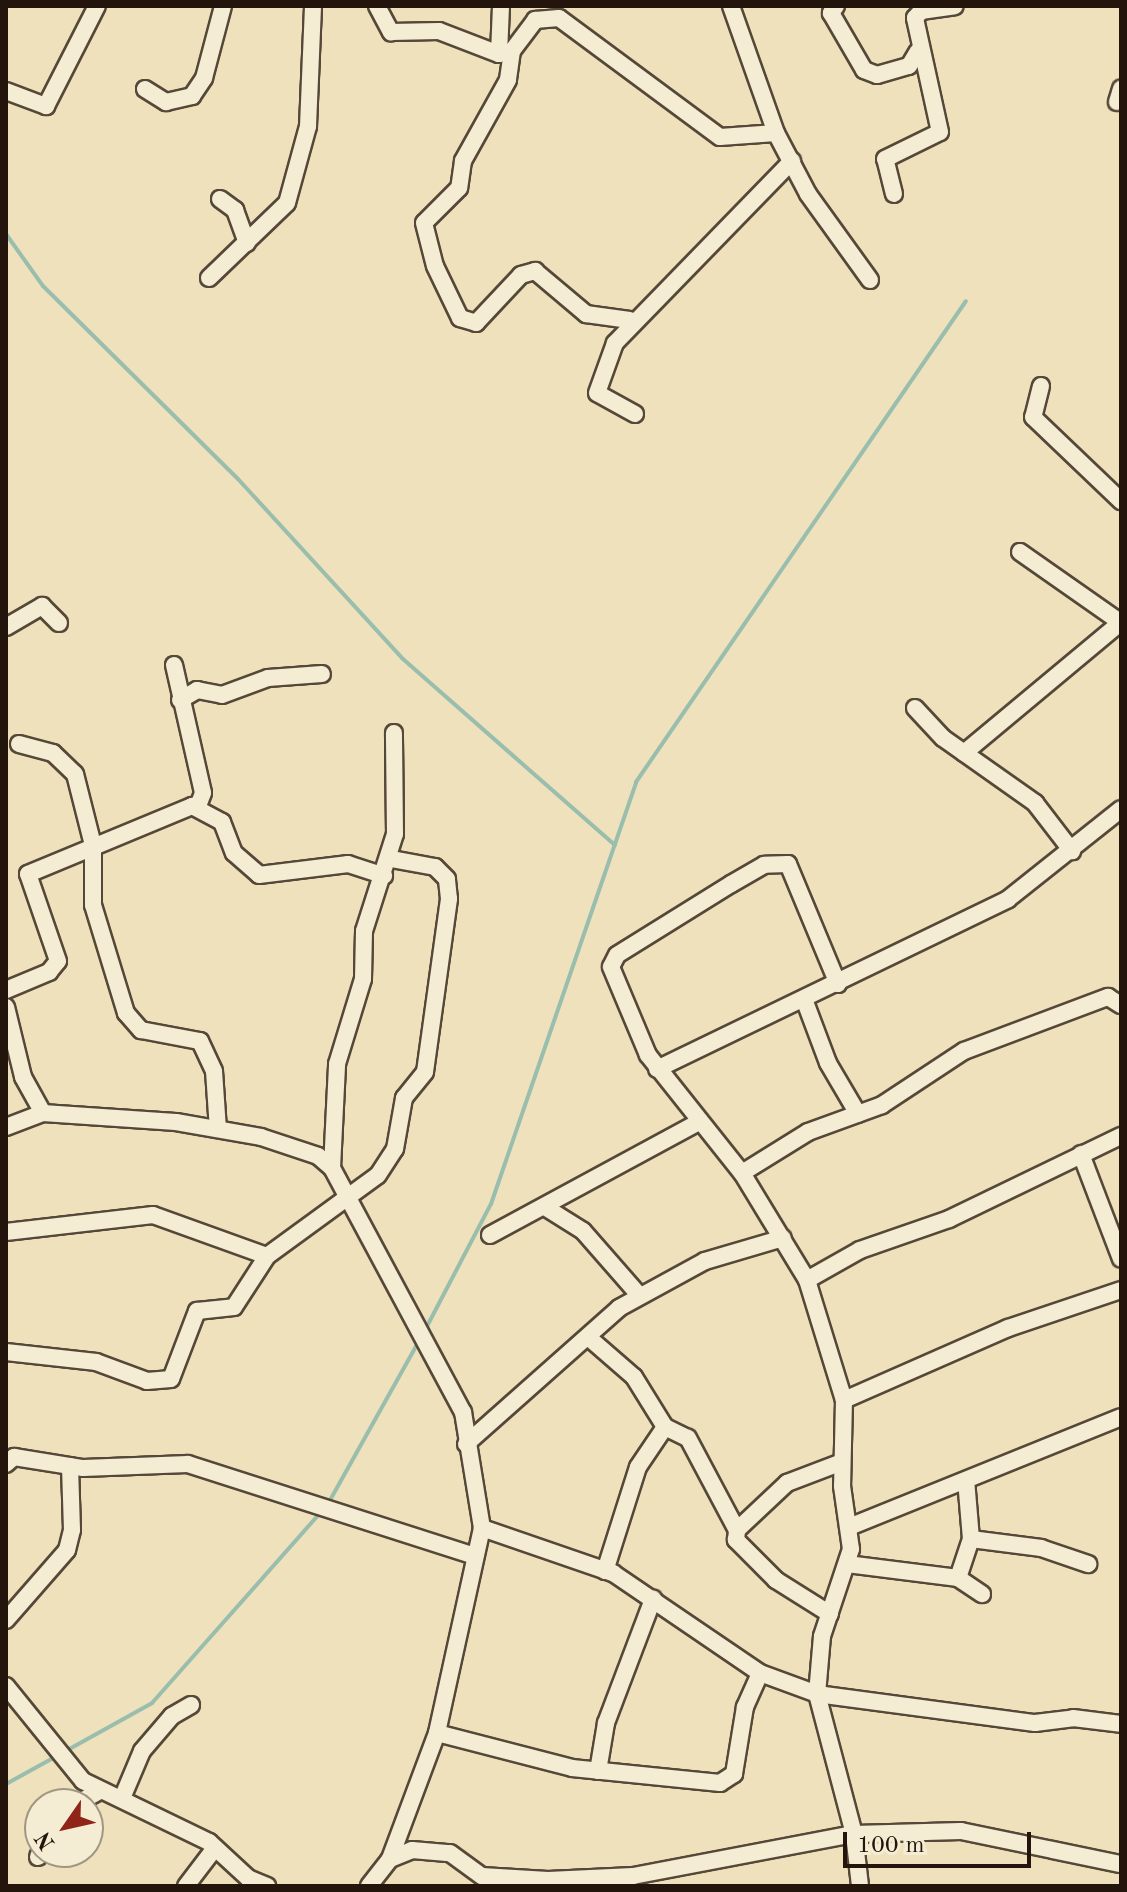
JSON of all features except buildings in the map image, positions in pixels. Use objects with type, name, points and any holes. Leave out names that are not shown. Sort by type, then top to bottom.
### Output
[{"type":"street","points":[[6,91],[46,106],[97,6]]},
{"type":"street","points":[[145,89],[166,102],[192,96],[204,78],[223,6]]},
{"type":"street","points":[[209,278],[287,203],[308,126],[313,6]]},
{"type":"street","points":[[377,6],[391,32],[439,31],[505,52]]},
{"type":"street","points":[[501,6],[508,80],[463,161],[459,188],[424,223],[435,266],[460,318],[476,323],[521,275],[535,271],[586,314],[630,320]]},
{"type":"street","points":[[733,6],[776,133],[870,280]]},
{"type":"street","points":[[836,6],[831,13],[864,70],[877,75],[909,66],[918,51]]},
{"type":"street","points":[[894,194],[885,159],[940,132],[918,51],[915,18],[935,8],[955,6]]},
{"type":"street","points":[[505,52],[535,20],[559,18],[720,137],[776,133]]},
{"type":"street","points":[[635,414],[597,393],[630,320],[792,161]]},
{"type":"street","points":[[220,199],[235,210],[247,243]]},
{"type":"street","points":[[1041,386],[1033,417],[1121,501]]},
{"type":"street","points":[[964,753],[1120,622],[1020,552]]},
{"type":"street","points":[[6,627],[42,606],[59,623]]},
{"type":"street","points":[[6,990],[49,972],[58,961],[28,874],[93,845],[198,806],[203,793],[174,665]]},
{"type":"street","points":[[180,700],[197,690],[222,695],[268,678],[322,674]]},
{"type":"street","points":[[915,708],[964,753],[1017,786],[1072,851]]},
{"type":"street","points":[[332,1168],[337,1064],[363,979],[367,919],[391,859],[394,733]]},
{"type":"street","points":[[19,744],[53,753],[75,774],[93,845],[93,905],[130,1022],[162,1036],[200,1041],[214,1071],[218,1129]]},
{"type":"street","points":[[198,806],[222,822],[234,853],[259,875],[348,864],[384,876]]},
{"type":"street","points":[[657,1069],[1008,899],[1121,809]]},
{"type":"street","points":[[6,1352],[96,1362],[147,1381],[171,1379],[197,1311],[234,1307],[267,1256],[378,1175],[395,1149],[404,1098],[425,1072],[442,970],[447,879],[435,867],[391,859]]},
{"type":"street","points":[[838,984],[795,874],[788,864],[764,865],[613,960],[613,979],[657,1069],[742,1173],[807,1280],[844,1400],[842,1462],[849,1527],[847,1564],[817,1662],[817,1694],[854,1834],[860,1886]]},
{"type":"street","points":[[742,1173],[808,1132],[858,1114],[964,1051],[1039,1020],[1108,997],[1121,1005]]},
{"type":"street","points":[[804,999],[828,1063],[858,1114]]},
{"type":"street","points":[[6,1007],[23,1077],[43,1113]]},
{"type":"street","points":[[6,1127],[43,1113],[218,1129],[276,1141],[318,1156],[332,1168],[463,1412],[482,1528],[437,1733],[390,1859],[369,1886]]},
{"type":"street","points":[[490,1235],[548,1209],[699,1122]]},
{"type":"street","points":[[807,1280],[860,1250],[949,1219],[1121,1136]]},
{"type":"street","points":[[1081,1154],[1121,1259]]},
{"type":"street","points":[[548,1209],[583,1231],[640,1296]]},
{"type":"street","points":[[6,1232],[153,1215],[207,1229],[267,1256]]},
{"type":"street","points":[[466,1444],[588,1337],[640,1296],[705,1261],[783,1238]]},
{"type":"street","points":[[844,1400],[1008,1328],[1121,1290]]},
{"type":"street","points":[[588,1337],[634,1377],[665,1427],[688,1438],[737,1530],[743,1554],[830,1614]]},
{"type":"street","points":[[849,1527],[1121,1417]]},
{"type":"street","points":[[605,1571],[638,1467],[665,1427]]},
{"type":"street","points":[[6,1464],[14,1457],[70,1466],[188,1464],[475,1556]]},
{"type":"street","points":[[737,1530],[798,1476],[842,1462]]},
{"type":"street","points":[[6,1620],[67,1550],[70,1466]]},
{"type":"street","points":[[958,1578],[971,1539],[966,1480]]},
{"type":"street","points":[[482,1528],[605,1571],[653,1599],[760,1673],[817,1694],[1035,1723],[1073,1718],[1121,1724]]},
{"type":"street","points":[[971,1539],[1041,1548],[1088,1564]]},
{"type":"street","points":[[847,1564],[958,1578],[982,1594]]},
{"type":"street","points":[[598,1771],[606,1723],[653,1599]]},
{"type":"street","points":[[437,1733],[598,1771],[728,1781],[760,1673]]},
{"type":"street","points":[[6,1686],[83,1781],[94,1788]]},
{"type":"street","points":[[123,1796],[142,1751],[172,1716],[191,1705]]},
{"type":"street","points":[[104,1792],[123,1796],[215,1848],[267,1886]]},
{"type":"street","points":[[390,1859],[412,1850],[450,1853],[482,1876],[618,1877],[854,1834],[961,1831],[1121,1864]]},
{"type":"street","points":[[186,1886],[215,1848]]},
{"type":"waterway","points":[[6,234],[43,286],[238,479],[403,659],[615,845]]},
{"type":"waterway","points":[[424,1332],[491,1204],[636,782],[966,301]]},
{"type":"waterway","points":[[329,1502],[420,1339]]},
{"type":"waterway","points":[[64,1752],[152,1703],[321,1512]]},
{"type":"waterway","points":[[6,1784],[57,1756]]}]
